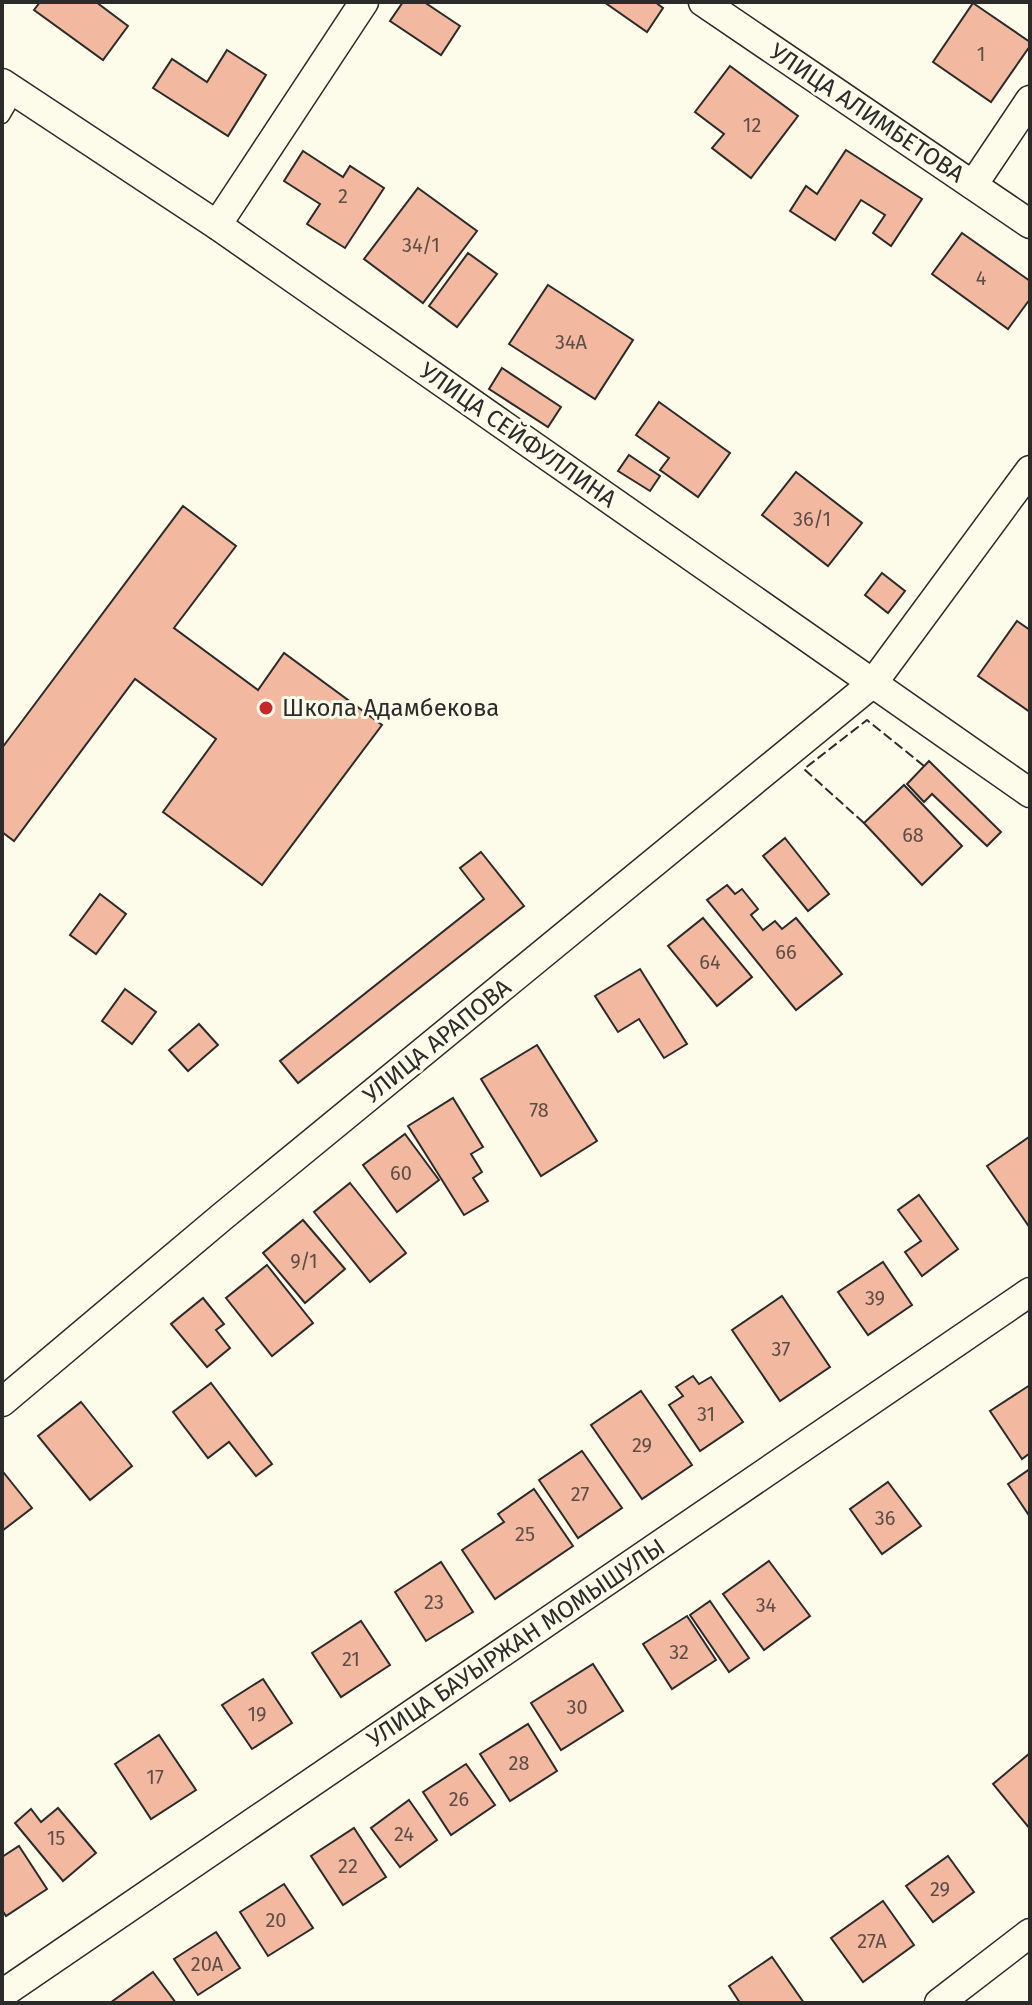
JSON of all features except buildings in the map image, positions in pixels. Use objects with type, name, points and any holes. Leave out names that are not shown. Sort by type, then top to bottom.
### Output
[{"type":"street","points":[[217,225],[364,2]]},
{"type":"street","name":"УЛИЦА АЛИМБЕТОВА","points":[[703,2],[1030,224]]},
{"type":"street","name":"УЛИЦА СЕЙФУЛЛИНА","points":[[7,97],[217,225],[1030,793]]},
{"type":"street","points":[[973,185],[1030,100]]},
{"type":"street","name":"УЛИЦА АРАПОВА","points":[[2,1402],[873,683],[1030,470]]},
{"type":"street","name":"УЛИЦА БАУЫРЖАН МОМЫШУЛЫ","points":[[2,1994],[1030,1292]]},
{"type":"street","points":[[939,2003],[1030,1933]]},
{"type":"fence","points":[[864,823],[804,769],[867,720],[924,766]]},
{"type":"place","name":"Школа Адамбекова","points":[[266,708]]}]
